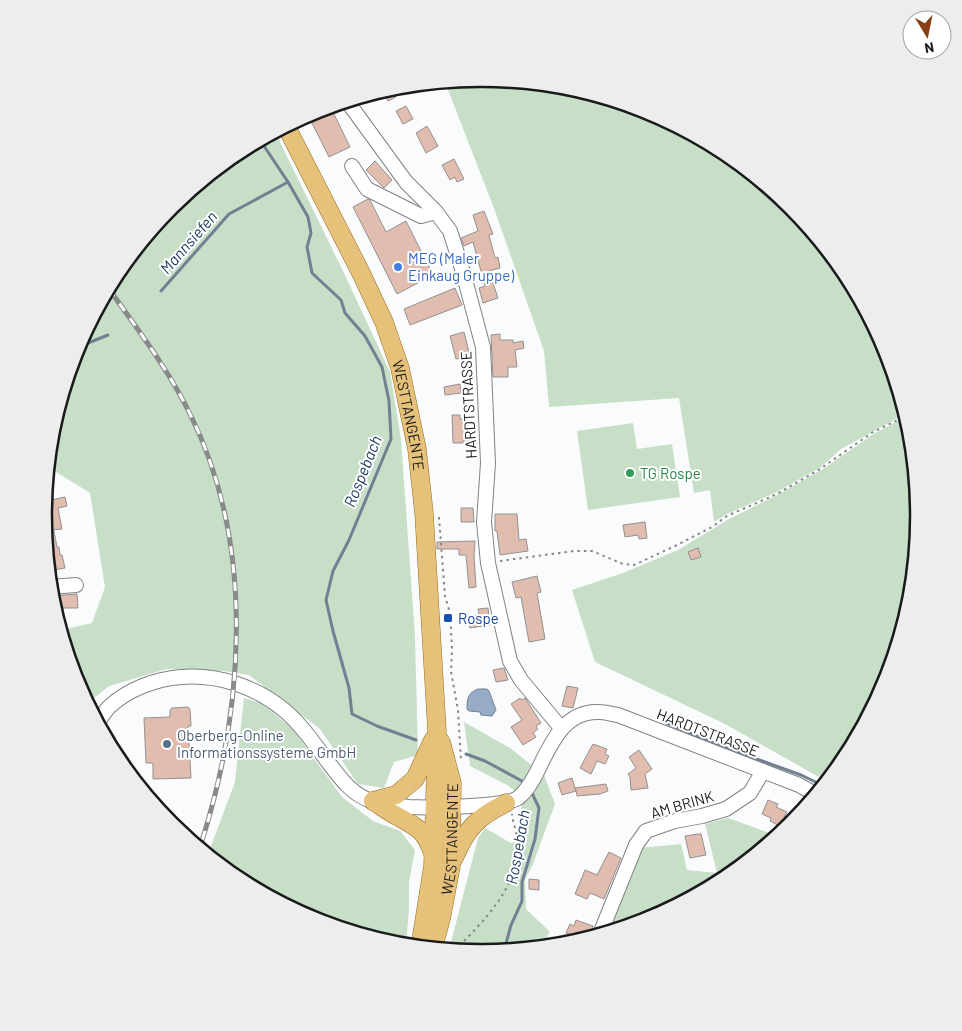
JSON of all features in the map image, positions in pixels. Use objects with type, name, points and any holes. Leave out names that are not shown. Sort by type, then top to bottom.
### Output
[{"type":"main road","name":"WESTTANGENTE","points":[[289,132],[384,322],[400,368],[417,450],[424,513],[437,731],[434,855],[422,940]]},
{"type":"main road","name":"WESTTANGENTE","points":[[434,941],[441,919],[451,866],[453,806],[451,775],[437,731]]},
{"type":"main road","points":[[373,801],[396,795],[415,780],[437,731]]},
{"type":"main road","points":[[373,801],[396,816],[417,826],[428,839],[434,855]]},
{"type":"main road","points":[[451,866],[471,826],[486,813],[508,802]]},
{"type":"street","name":"HARDTSTRASSE","points":[[352,107],[406,182],[436,212],[450,231],[483,347],[488,463],[484,522],[488,563],[510,661],[521,680],[561,728]]},
{"type":"street","points":[[352,166],[367,189],[421,216],[436,212]]},
{"type":"street","points":[[59,586],[76,585]]},
{"type":"street","points":[[103,716],[110,706],[136,689],[165,678],[199,676],[224,680],[251,690],[283,710],[308,735],[345,784],[360,796],[373,801],[408,807],[508,802]]},
{"type":"street","name":"HARDTSTRASSE","points":[[508,802],[525,792],[561,728],[573,718],[583,714],[598,712],[618,715],[799,785],[809,791]]},
{"type":"street","name":"AM BRINK","points":[[603,926],[636,845],[646,831],[675,821],[726,809],[750,793],[763,771]]},
{"type":"path","points":[[488,563],[574,551],[592,551],[624,564],[634,565],[712,527],[727,516],[777,494],[820,469],[873,432],[898,420]]},
{"type":"path","points":[[461,943],[498,902],[512,877],[518,844],[508,802]]},
{"type":"green space","points":[[509,88],[565,95],[619,110],[671,131],[719,159],[764,193],[803,233],[821,255],[852,301],[865,326],[887,378],[898,418],[841,449],[821,467],[777,492],[727,514],[714,522],[710,490],[694,493],[679,398],[549,407],[544,351],[495,211],[448,89]]},
{"type":"green space","points":[[278,138],[390,372],[401,439],[415,636],[418,755],[394,762],[384,788],[358,784],[320,729],[249,675],[224,671],[167,669],[109,686],[94,698],[75,653],[68,628],[92,623],[105,587],[90,493],[55,471],[61,432],[75,378],[85,352],[110,301],[141,255],[159,233],[198,193],[243,159]]},
{"type":"green space","points":[[899,421],[909,487],[909,544],[906,571],[895,626],[877,679],[852,730],[820,777],[725,724],[595,662],[572,590],[623,573],[678,550],[729,519],[823,469],[875,433]]},
{"type":"green space","name":"TG Rospe","points":[[633,423],[637,449],[672,444],[680,497],[588,510],[577,431]]},
{"type":"green space","points":[[244,698],[261,703],[292,728],[342,797],[373,821],[400,831],[415,850],[409,882],[407,937],[343,921],[291,900],[243,872],[210,848],[235,782]]},
{"type":"green space","points":[[464,722],[510,748],[544,775],[555,804],[533,864],[525,880],[526,909],[550,932],[546,939],[509,943],[451,943],[478,838],[485,828],[511,843],[521,840],[519,827],[523,797],[507,785],[470,766]]},
{"type":"green space","points":[[728,818],[769,833],[719,872],[695,887],[645,911],[614,922],[610,920],[640,848],[681,844],[687,870],[717,873],[705,824]]},
{"type":"water","points":[[478,689],[487,689],[489,691],[496,710],[492,716],[481,715],[480,712],[467,709],[469,696]]},
{"type":"building","points":[[395,95],[396,97],[388,101],[386,98]]},
{"type":"building","points":[[406,106],[413,119],[403,124],[396,111]]},
{"type":"building","points":[[334,114],[350,147],[329,157],[312,122]]},
{"type":"building","points":[[427,126],[438,146],[426,153],[416,133]]},
{"type":"building","points":[[454,159],[464,179],[457,182],[455,177],[450,180],[442,165]]},
{"type":"building","points":[[375,161],[392,180],[384,188],[366,170]]},
{"type":"building","points":[[368,199],[386,232],[406,221],[433,275],[397,294],[353,207]]},
{"type":"building","points":[[484,211],[493,234],[489,235],[495,258],[498,257],[500,268],[489,271],[498,298],[483,303],[479,288],[485,286],[473,242],[464,246],[461,238],[478,231],[473,215]]},
{"type":"building","points":[[455,288],[462,305],[410,325],[404,309]]},
{"type":"building","points":[[464,332],[470,356],[456,359],[450,336]]},
{"type":"building","points":[[500,334],[500,340],[513,340],[513,343],[523,341],[524,348],[515,350],[517,367],[508,367],[508,377],[493,377],[491,335]]},
{"type":"building","points":[[460,384],[461,393],[445,395],[444,387]]},
{"type":"building","points":[[452,415],[460,415],[460,419],[467,419],[469,441],[453,443]]},
{"type":"building","points":[[65,497],[67,506],[58,508],[62,529],[53,530],[53,500]]},
{"type":"building","points":[[461,508],[473,508],[474,522],[461,522]]},
{"type":"building","points":[[495,514],[517,514],[519,540],[526,539],[528,551],[500,555],[497,531],[495,531]]},
{"type":"building","points":[[645,522],[647,538],[639,539],[638,535],[625,537],[623,525]]},
{"type":"building","points":[[54,531],[57,547],[59,547],[65,568],[56,570]]},
{"type":"building","points":[[475,541],[476,587],[469,588],[466,555],[459,555],[459,549],[437,549],[437,542]]},
{"type":"building","points":[[698,548],[701,557],[691,560],[688,552]]},
{"type":"building","points":[[537,576],[541,592],[537,593],[545,639],[529,642],[521,597],[516,598],[512,582]]},
{"type":"building","points":[[77,594],[78,608],[63,608],[60,595]]},
{"type":"building","points":[[488,608],[490,625],[470,628],[468,616],[479,615],[478,609]]},
{"type":"building","points":[[504,668],[508,680],[496,682],[493,670]]},
{"type":"building","points":[[567,686],[578,688],[573,708],[562,706]]},
{"type":"building","points":[[520,698],[522,700],[525,698],[541,723],[536,726],[538,729],[533,733],[536,737],[523,745],[511,727],[522,720],[511,704]]},
{"type":"building","name":"Oberberg-Online Informationssysteme GmbH","points":[[188,707],[190,709],[191,726],[188,726],[191,778],[153,779],[153,763],[146,763],[144,718],[170,717],[170,710],[172,708]]},
{"type":"building","points":[[593,744],[607,749],[605,754],[609,756],[605,764],[597,761],[591,774],[580,768]]},
{"type":"building","points":[[639,750],[652,769],[645,774],[648,788],[631,790],[628,774],[636,768],[629,757]]},
{"type":"building","points":[[572,778],[575,788],[606,784],[608,791],[600,794],[577,796],[576,791],[562,795],[558,783]]},
{"type":"building","points":[[768,800],[778,804],[776,807],[787,812],[777,825],[770,821],[771,818],[762,814]]},
{"type":"building","points":[[701,834],[706,855],[690,858],[685,836]]},
{"type":"building","points":[[609,852],[621,858],[604,899],[590,893],[587,899],[575,894],[585,870],[597,875]]},
{"type":"building","points":[[529,879],[539,880],[539,890],[529,889]]},
{"type":"building","points":[[576,920],[593,926],[592,929],[570,935],[566,933],[570,924],[574,926]]},
{"type":"waterway","name":"Rospebach","points":[[264,146],[308,217],[311,233],[307,247],[312,273],[341,300],[345,313],[365,336],[382,367],[389,401],[391,439],[349,540],[333,571],[326,600],[349,688],[352,714],[377,726],[416,740]]},
{"type":"waterway","name":"Mannsiefen","points":[[161,291],[229,214],[288,182]]},
{"type":"waterway","name":"Mannsiefen","points":[[89,342],[108,335]]},
{"type":"waterway","points":[[666,723],[816,782]]},
{"type":"waterway","name":"Rospebach","points":[[466,754],[485,761],[526,784]]},
{"type":"waterway","name":"Rospebach","points":[[506,943],[511,925],[522,901],[522,882],[535,839],[539,808],[531,791]]},
{"type":"railway","points":[[114,295],[163,366],[191,416],[212,467],[226,520],[234,575],[236,630],[234,686],[226,741],[215,795],[202,841]]},
{"type":"place","name":"MEG (Maler Einkaug Gruppe)","points":[[398,267]]},
{"type":"place","name":"TG Rospe","points":[[630,473]]},
{"type":"place","name":"Rospe","points":[[448,618]]},
{"type":"place","name":"Oberberg-Online Informationssysteme GmbH","points":[[167,744]]}]
